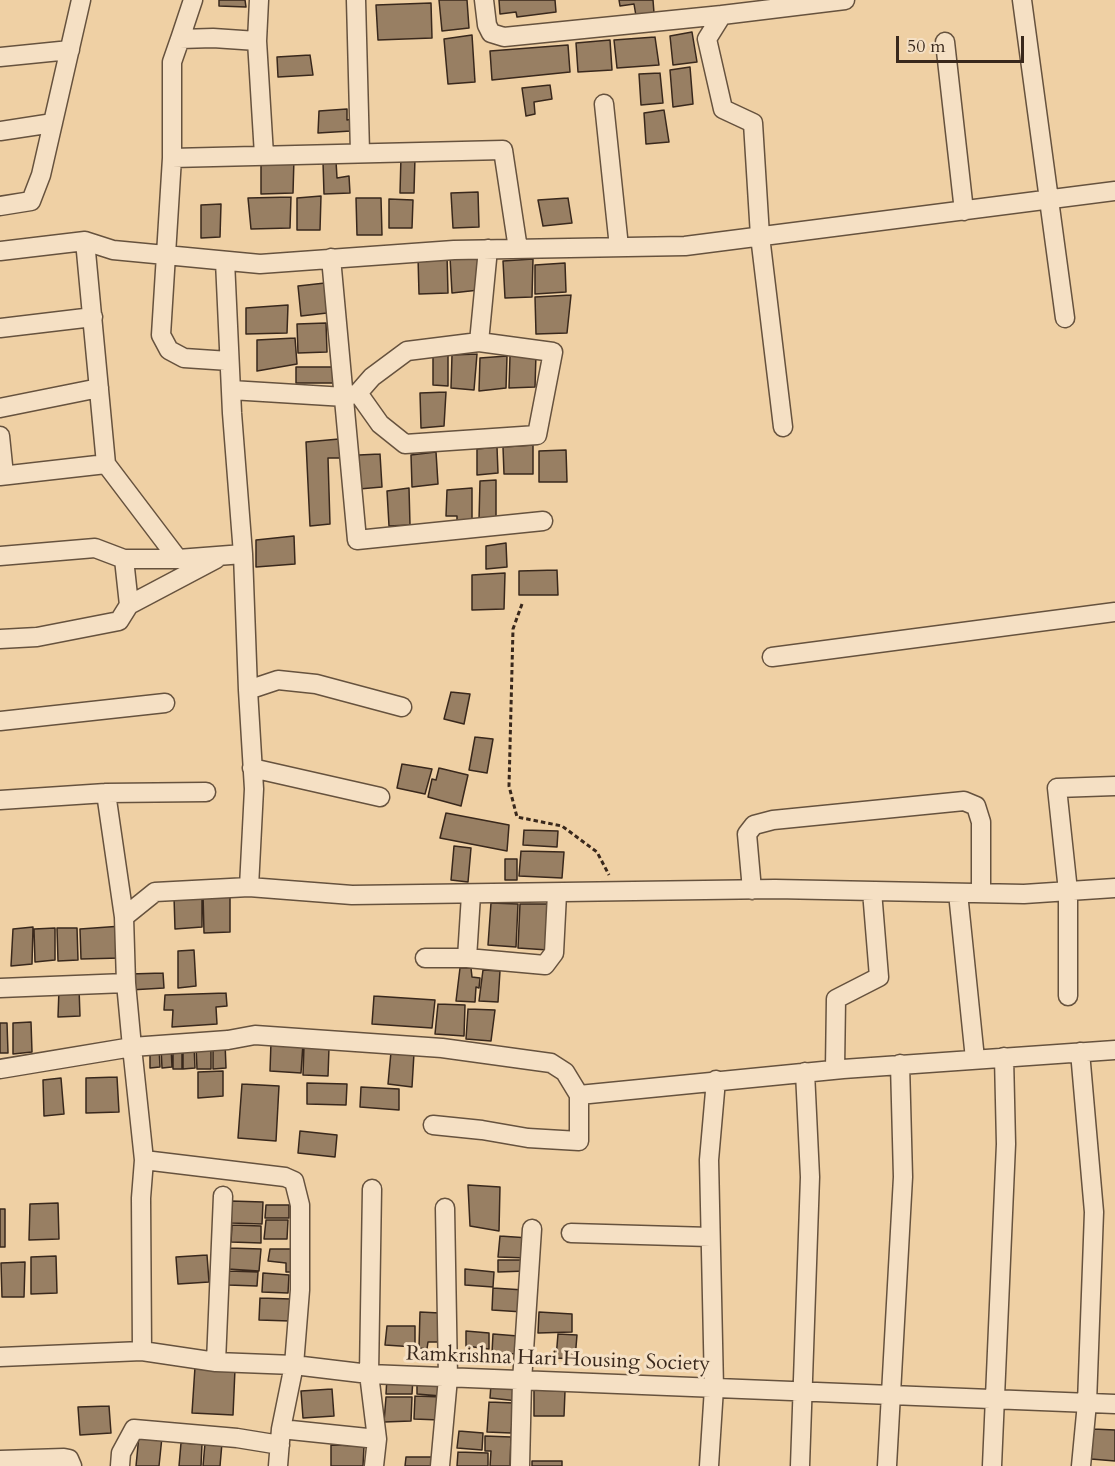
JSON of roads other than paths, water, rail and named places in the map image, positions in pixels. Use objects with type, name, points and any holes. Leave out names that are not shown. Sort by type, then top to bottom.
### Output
[{"type":"street","points":[[0,206],[31,201],[41,175],[81,0]]},
{"type":"street","points":[[193,0],[172,62],[172,158],[161,334],[169,350],[184,358],[229,361]]},
{"type":"street","points":[[259,0],[257,41],[264,155]]},
{"type":"street","points":[[356,0],[360,152]]},
{"type":"street","points":[[484,0],[487,25],[492,33],[504,38],[845,0]]},
{"type":"street","points":[[1022,0],[1065,318]]},
{"type":"street","points":[[722,15],[707,39],[723,109],[753,123],[760,237],[783,427]]},
{"type":"street","points":[[180,39],[213,38],[257,41]]},
{"type":"street","points":[[945,42],[964,211]]},
{"type":"street","points":[[0,57],[70,50]]},
{"type":"street","points":[[604,104],[619,247]]},
{"type":"street","points":[[0,131],[53,123]]},
{"type":"street","points":[[172,158],[503,150],[518,249]]},
{"type":"street","points":[[0,251],[85,241],[113,250],[260,264],[488,249],[685,246],[1115,191]]},
{"type":"street","points":[[85,241],[106,464],[178,559]]},
{"type":"street","points":[[479,342],[488,249]]},
{"type":"street","points":[[331,258],[352,395],[357,540],[543,521]]},
{"type":"street","points":[[225,261],[229,361],[243,554],[254,789],[249,887]]},
{"type":"street","points":[[0,328],[93,317]]},
{"type":"street","points":[[231,390],[352,395],[380,424],[405,444],[537,435],[553,352],[479,342],[407,351],[352,395]]},
{"type":"street","points":[[0,408],[99,388]]},
{"type":"street","points":[[0,436],[2,476],[106,464]]},
{"type":"street","points":[[0,556],[95,548],[124,559],[178,559],[243,554]]},
{"type":"street","points":[[0,639],[37,637],[120,621],[129,605],[223,555]]},
{"type":"street","points":[[124,559],[129,605]]},
{"type":"street","points":[[772,657],[1115,612]]},
{"type":"street","points":[[248,690],[278,680],[316,684],[402,708]]},
{"type":"street","points":[[0,721],[165,703]]},
{"type":"street","points":[[252,768],[380,797]]},
{"type":"street","points":[[1068,996],[1068,891],[1057,788],[1115,786]]},
{"type":"street","points":[[0,800],[106,793],[206,792]]},
{"type":"street","points":[[106,793],[124,917],[126,983],[144,1160],[141,1198],[142,1351]]},
{"type":"street","points":[[752,890],[747,834],[754,825],[773,820],[964,801],[976,806],[981,822],[981,893]]},
{"type":"street","points":[[124,917],[155,891],[249,887],[352,895],[752,890],[981,893],[1115,888]]},
{"type":"street","points":[[835,1069],[836,999],[879,977],[872,891]]},
{"type":"street","points":[[958,892],[975,1059]]},
{"type":"street","points":[[425,958],[467,958],[545,965],[554,953],[557,894]]},
{"type":"street","points":[[467,958],[471,895]]},
{"type":"street","points":[[0,988],[126,983]]},
{"type":"street","points":[[0,1069],[132,1047],[228,1040],[255,1035],[442,1048],[551,1063],[565,1072],[579,1095],[579,1141],[528,1138],[483,1130],[433,1125]]},
{"type":"street","points":[[579,1095],[835,1069],[1115,1050]]},
{"type":"street","points":[[1080,1052],[1094,1212],[1087,1403],[1081,1466]]},
{"type":"street","points":[[992,1466],[993,1399],[1006,1144],[1004,1057]]},
{"type":"street","points":[[886,1466],[903,1176],[900,1064]]},
{"type":"street","points":[[800,1466],[800,1392],[810,1177],[805,1072]]},
{"type":"street","points":[[708,1466],[714,1388],[709,1160],[716,1080]]},
{"type":"street","points":[[144,1160],[285,1177],[294,1181],[300,1205],[300,1290],[294,1365],[280,1436],[278,1466]]},
{"type":"street","points":[[372,1189],[369,1374],[377,1439],[374,1466]]},
{"type":"street","points":[[216,1362],[223,1196]]},
{"type":"street","points":[[440,1466],[448,1378],[445,1208]]},
{"type":"street","points":[[520,1466],[522,1381],[532,1228]]},
{"type":"street","points":[[571,1233],[710,1237]]},
{"type":"street","name":"Ramkrishna Hari Housing Society","points":[[0,1357],[142,1351],[216,1362],[294,1365],[369,1374],[1115,1404]]},
{"type":"street","points":[[120,1466],[121,1453],[134,1429],[377,1439]]},
{"type":"street","points":[[0,1460],[64,1458],[69,1459],[72,1466]]}]
